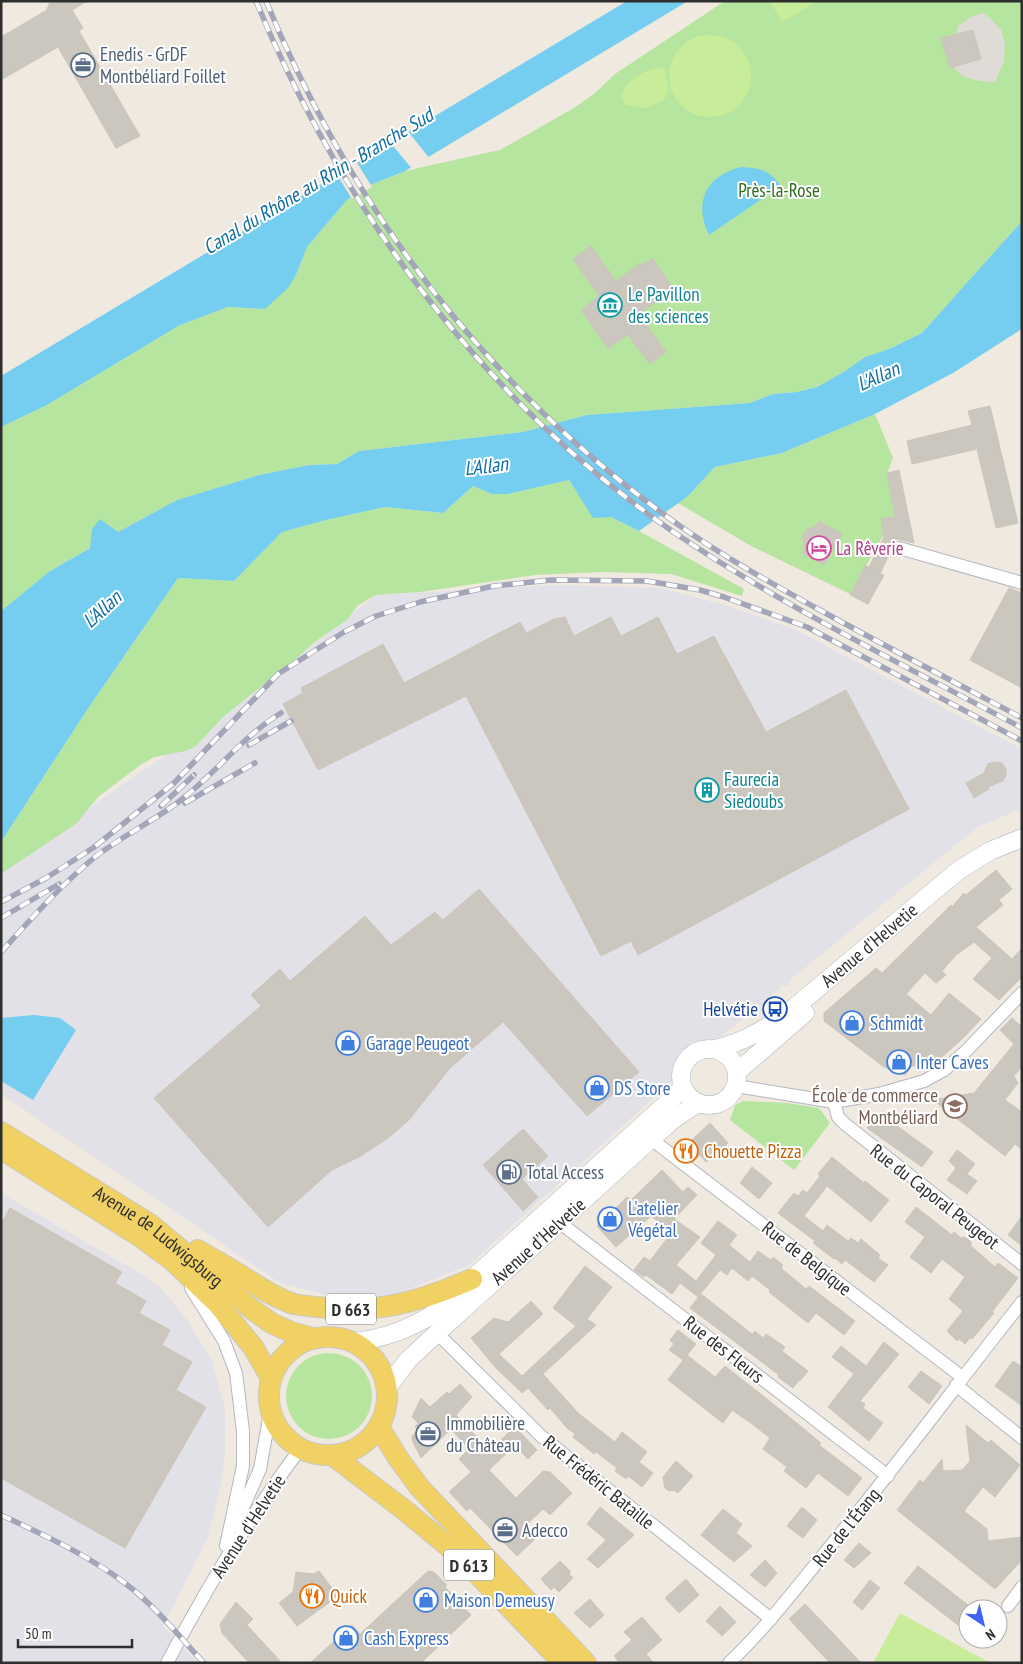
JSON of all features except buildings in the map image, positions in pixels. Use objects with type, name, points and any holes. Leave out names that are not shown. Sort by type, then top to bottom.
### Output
[{"type":"main road","name":"Avenue d'Helvetie","points":[[715,1049],[731,1045],[757,1034],[783,1017],[959,870],[990,851],[1022,838]]},
{"type":"main road","name":"Avenue d'Helvetie","points":[[736,1079],[813,1006],[961,883],[995,861],[1022,849]]},
{"type":"main road","points":[[715,1049],[729,1057],[736,1079],[731,1094],[716,1104],[707,1105],[691,1099],[682,1087],[681,1072],[687,1058],[700,1050],[715,1049]]},
{"type":"main road","name":"Avenue d'Helvetie","points":[[354,1342],[378,1339],[414,1326],[432,1315],[674,1097],[682,1087]]},
{"type":"main road","name":"Avenue d'Helvetie","points":[[387,1388],[408,1360],[437,1332],[652,1138],[675,1118],[698,1103]]},
{"type":"main road","name":"Avenue de Ludwigsburg","points":[[1,1132],[150,1224],[272,1324],[313,1338]]},
{"type":"main road","name":"Avenue de Ludwigsburg","points":[[1,1149],[139,1236],[173,1261],[217,1302],[253,1347],[271,1378]]},
{"type":"main road","name":"D 663","points":[[150,1224],[270,1293],[300,1305],[339,1309],[376,1309],[438,1293],[472,1279]]},
{"type":"main road","points":[[327,1336],[354,1342],[370,1354],[382,1370],[387,1388],[386,1411],[379,1427],[366,1442],[350,1451],[332,1456],[300,1449],[287,1440],[277,1428],[270,1413],[268,1396],[271,1378],[280,1360],[295,1346],[313,1338],[327,1336]]},
{"type":"main road","name":"D 613","points":[[379,1427],[398,1458],[420,1488],[586,1663]]},
{"type":"main road","name":"D 613","points":[[332,1456],[403,1509],[460,1556],[563,1663]]},
{"type":"street","points":[[899,548],[1022,584]]},
{"type":"street","points":[[736,1079],[834,1102],[879,1094],[924,1081],[944,1070],[965,1052],[1021,996]]},
{"type":"street","name":"Rue du Caporal Peugeot","points":[[834,1102],[838,1117],[845,1124],[1022,1264]]},
{"type":"street","name":"Rue de Belgique","points":[[652,1138],[959,1381]]},
{"type":"street","name":"Rue des Fleurs","points":[[559,1222],[888,1476]]},
{"type":"street","name":"Avenue de Ludwigsburg","points":[[173,1261],[200,1300],[224,1341],[236,1373],[243,1431],[243,1466]]},
{"type":"street","name":"Rue de l'Étang","points":[[729,1663],[771,1619],[888,1476],[959,1381],[1022,1302]]},
{"type":"street","name":"Rue Frédéric Bataille","points":[[437,1332],[541,1436],[771,1619]]},
{"type":"street","points":[[959,1381],[1022,1438]]},
{"type":"street","name":"Avenue d'Helvetie","points":[[199,1606],[260,1469],[270,1413]]},
{"type":"street","name":"Avenue d'Helvetie","points":[[167,1663],[223,1563],[300,1449]]},
{"type":"street","name":"Avenue d'Helvetie","points":[[226,1546],[243,1466]]},
{"type":"street","points":[[1008,1606],[1022,1587]]},
{"type":"street","name":"Avenue d'Helvetie","points":[[157,1663],[180,1638]]},
{"type":"shaded area","points":[[983,13],[1001,30],[1005,43],[1004,61],[995,82],[964,77],[954,67],[973,30],[956,34],[958,26],[972,16]]},
{"type":"shaded area","points":[[555,585],[660,588],[728,606],[796,630],[1022,749],[1022,809],[979,826],[790,980],[790,986],[780,986],[780,989],[771,996],[770,1001],[762,1000],[762,1004],[751,1012],[750,1017],[743,1017],[469,1265],[394,1295],[339,1298],[280,1283],[1,1094],[1,871],[119,787],[223,717],[376,595]]},
{"type":"shaded area","points":[[1,1193],[143,1275],[163,1290],[186,1319],[211,1358],[225,1409],[225,1455],[220,1490],[207,1540],[163,1626],[198,1663],[1,1663]]},
{"type":"green space","name":"Près-la-Rose","points":[[725,1],[1022,1],[1022,221],[922,333],[889,349],[865,357],[817,387],[797,392],[773,394],[750,403],[587,415],[523,432],[359,451],[337,464],[309,465],[259,475],[177,500],[118,532],[92,529],[91,547],[50,571],[1,611],[1,427],[47,405],[180,325],[228,307],[265,309],[296,275],[307,247],[347,200],[365,187],[405,171],[500,150],[574,108],[595,93],[615,74]]},
{"type":"green space","points":[[770,1],[818,1],[782,22]]},
{"type":"green space","points":[[710,35],[726,38],[739,47],[748,60],[751,76],[748,92],[739,105],[726,114],[710,117],[694,114],[681,105],[672,92],[669,76],[672,60],[681,47],[694,38]]},
{"type":"green space","points":[[662,67],[665,71],[669,89],[664,100],[647,108],[626,105],[621,98],[625,87],[641,74]]},
{"type":"green space","points":[[875,414],[893,458],[887,473],[895,517],[881,519],[883,536],[850,594],[751,546],[678,503],[687,497],[715,467],[782,453]]},
{"type":"green space","points":[[569,480],[593,517],[611,517],[639,531],[744,589],[742,596],[671,574],[602,572],[535,575],[420,592],[376,595],[358,605],[348,619],[315,642],[223,717],[196,746],[186,751],[154,757],[139,766],[98,797],[77,823],[1,874],[1,842],[89,707],[178,578],[234,581],[282,532],[326,520],[385,507],[443,513],[473,486],[492,494],[508,494]]},
{"type":"green space","points":[[743,1101],[787,1103],[819,1108],[830,1123],[794,1170],[730,1120],[735,1105]]},
{"type":"green space","points":[[321,1353],[337,1353],[346,1356],[360,1365],[369,1379],[372,1396],[369,1413],[360,1427],[346,1436],[337,1439],[321,1439],[305,1432],[293,1420],[286,1404],[286,1388],[293,1372],[305,1360]]},
{"type":"green space","points":[[900,1613],[958,1645],[958,1649],[965,1649],[990,1663],[873,1663]]},
{"type":"water","points":[[627,1],[688,1],[405,171],[365,187],[347,200],[307,247],[296,275],[288,288],[265,309],[228,307],[180,325],[47,405],[1,427],[1,376]]},
{"type":"water","points":[[741,167],[764,171],[772,176],[781,186],[709,235],[702,212],[706,192],[719,177]]},
{"type":"water","name":"L'Allan","points":[[1022,221],[1022,329],[953,373],[875,414],[782,453],[715,467],[687,497],[639,531],[611,517],[593,518],[569,480],[508,494],[492,494],[473,486],[443,513],[385,507],[282,532],[234,581],[178,578],[89,707],[1,842],[1,611],[50,571],[90,548],[92,529],[100,519],[118,532],[177,500],[259,475],[309,465],[337,464],[359,451],[523,432],[587,415],[750,403],[773,394],[797,392],[817,387],[865,357],[889,349],[922,333]]},
{"type":"water","points":[[34,1015],[60,1018],[76,1030],[33,1100],[1,1081],[1,1018]]},
{"type":"pier","points":[[407,130],[430,159],[413,170],[389,141]]},
{"type":"pier","points":[[356,161],[372,187],[352,199],[336,173]]},
{"type":"railway","points":[[256,1],[291,79],[332,155],[377,228],[427,298],[482,364],[542,425],[606,482],[675,533],[716,560],[802,611],[1022,728]]},
{"type":"railway","points":[[266,1],[301,80],[341,154],[386,226],[435,294],[489,357],[548,418],[612,474],[680,526],[714,548],[818,609],[1022,718]]},
{"type":"railway","points":[[1,902],[46,878],[93,848],[174,783],[278,674],[344,632],[376,616],[420,602],[494,586],[551,580],[647,581],[700,590],[724,597],[807,627],[1022,741]]},
{"type":"railway","points":[[1,952],[82,868],[116,842],[181,800],[254,732],[281,713]]},
{"type":"railway","points":[[249,745],[291,721]]},
{"type":"railway","points":[[185,803],[255,763]]},
{"type":"railway","points":[[161,806],[194,775]]},
{"type":"railway","points":[[1,918],[59,884]]},
{"type":"railway","points":[[1,1515],[81,1555],[126,1584],[157,1612],[204,1663]]},
{"type":"place","name":"Enedis - GrDF Montbéliard Foillet","points":[[83,65]]},
{"type":"place","name":"Le Pavillon des sciences","points":[[610,305]]},
{"type":"place","name":"La Rêverie","points":[[819,548]]},
{"type":"place","name":"Faurecia Siedoubs","points":[[707,790]]},
{"type":"place","name":"Helvétie","points":[[775,1009]]},
{"type":"place","name":"Schmidt","points":[[852,1023]]},
{"type":"place","name":"Garage Peugeot","points":[[348,1043]]},
{"type":"place","name":"Inter Caves","points":[[899,1062]]},
{"type":"place","name":"DS Store","points":[[597,1088]]},
{"type":"place","name":"École de commerce Montbéliard","points":[[955,1106]]},
{"type":"place","name":"Chouette Pizza","points":[[686,1151]]},
{"type":"place","name":"Total Access","points":[[509,1172]]},
{"type":"place","name":"L'atelier Végétal","points":[[610,1219]]},
{"type":"place","name":"Immobilière du Château","points":[[428,1434]]},
{"type":"place","name":"Adecco","points":[[505,1530]]},
{"type":"place","name":"Quick","points":[[312,1596]]},
{"type":"place","name":"Maison Demeusy","points":[[426,1600]]},
{"type":"place","name":"Cash Express","points":[[346,1638]]},
{"type":"water label","name":"Canal du Rhône au Rhin - Branche Sud","points":[[318,181]]}]
